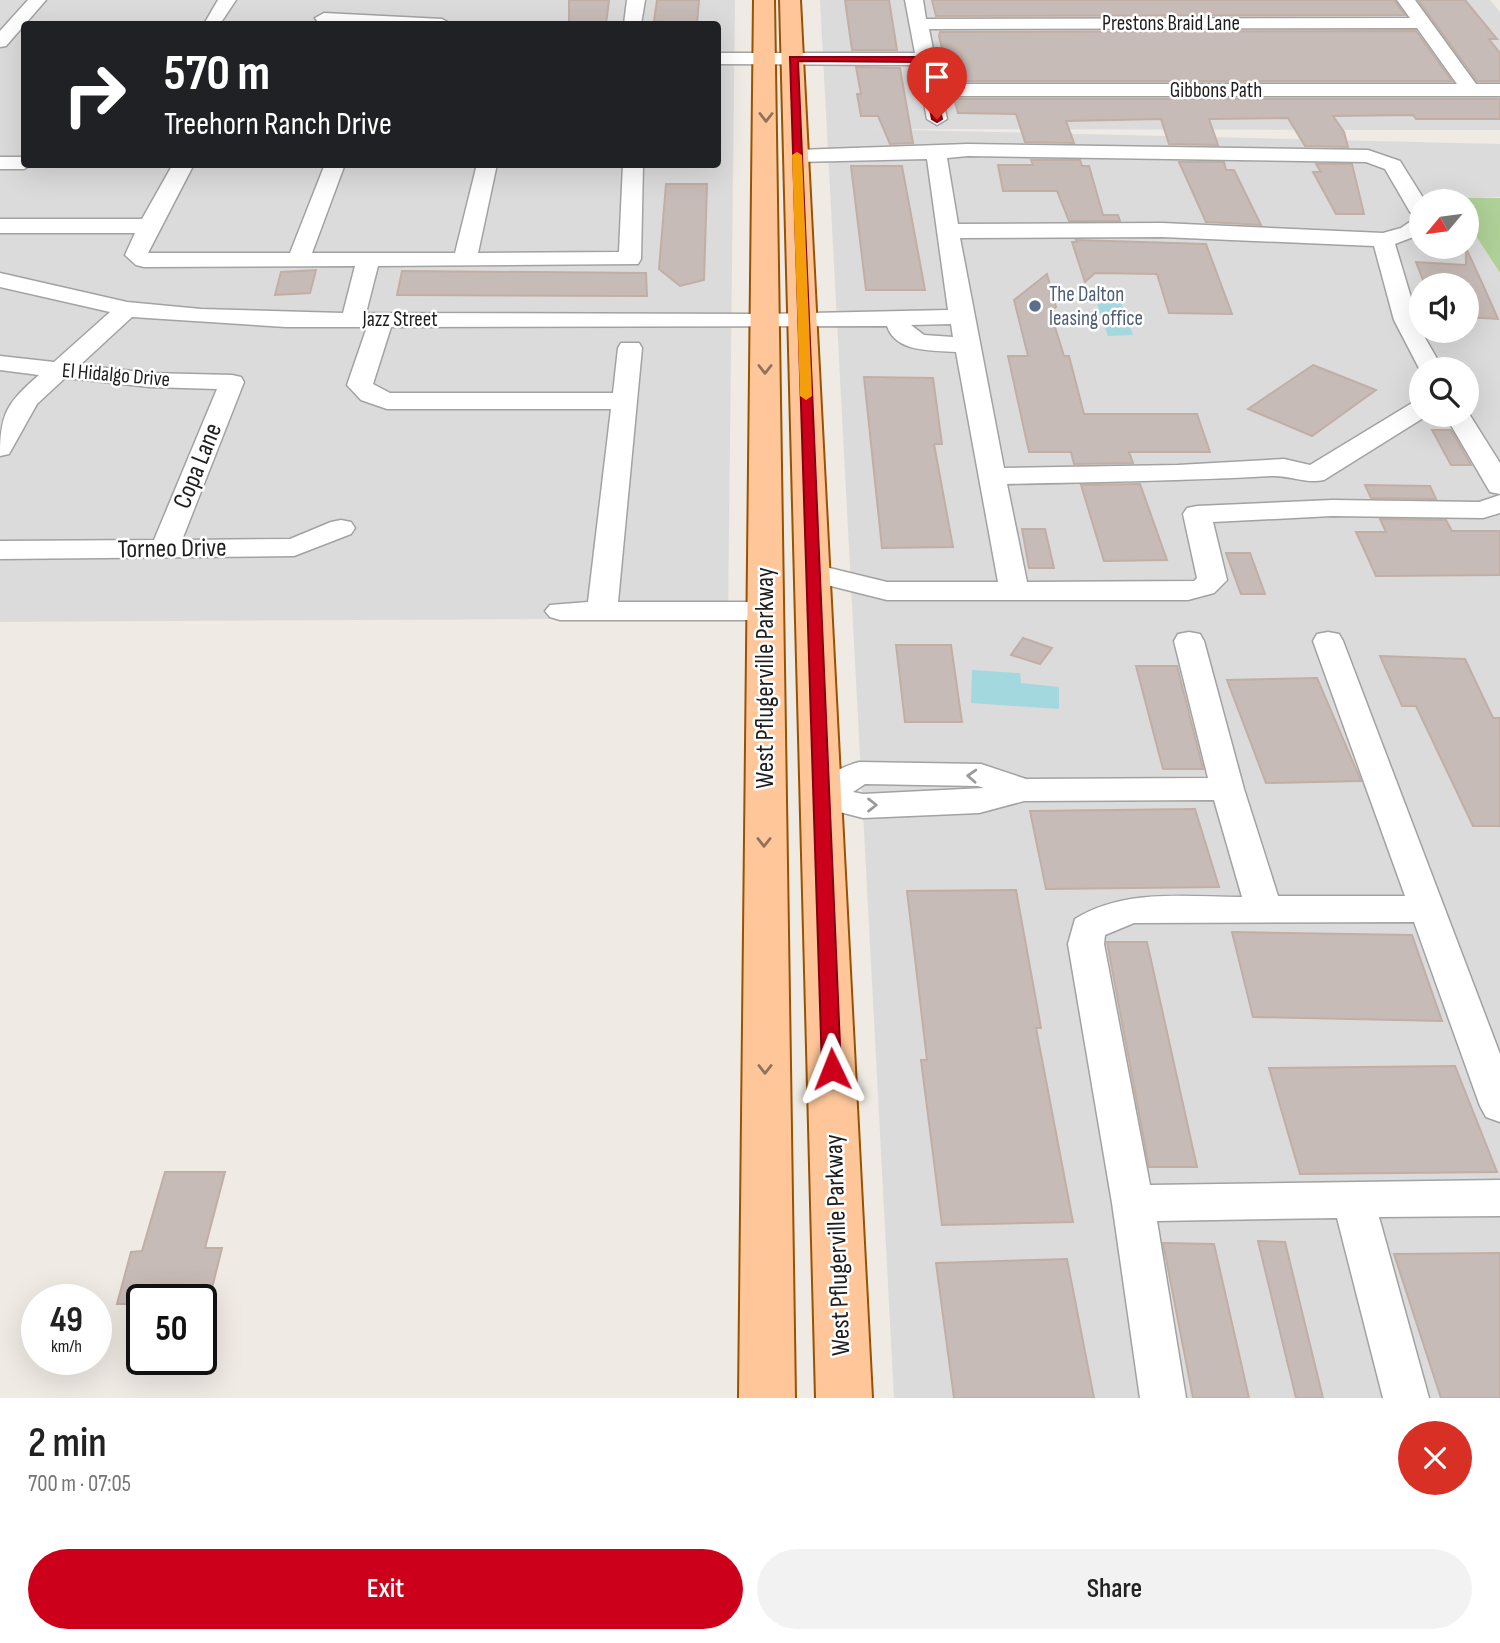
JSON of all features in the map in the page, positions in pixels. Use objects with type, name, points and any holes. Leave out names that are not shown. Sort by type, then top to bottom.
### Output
[{"type":"main road","name":"West Pflugerville Parkway","points":[[764,0],[780,59],[797,156],[844,1398]]},
{"type":"main road","name":"West Pflugerville Parkway","points":[[767,1398],[764,795],[766,321],[780,59],[790,0]]},
{"type":"main road","points":[[764,795],[821,796]]},
{"type":"street","points":[[9,33],[37,0]]},
{"type":"street","points":[[214,21],[227,0]]},
{"type":"street","points":[[323,21],[331,0]]},
{"type":"street","points":[[633,21],[636,0]]},
{"type":"street","points":[[914,0],[937,119]]},
{"type":"street","points":[[1406,0],[1471,90]]},
{"type":"street","name":"Prestons Braid Lane","points":[[918,24],[1423,23]]},
{"type":"street","points":[[721,59],[925,59]]},
{"type":"street","name":"Gibbons Path","points":[[931,90],[1500,90]]},
{"type":"street","points":[[797,156],[968,150],[1368,156],[1393,165],[1409,192]]},
{"type":"street","points":[[936,153],[964,331],[1014,591]]},
{"type":"street","points":[[0,163],[21,163]]},
{"type":"street","points":[[182,168],[136,255],[144,260],[630,259],[633,168]]},
{"type":"street","points":[[298,260],[333,168]]},
{"type":"street","points":[[465,259],[486,168]]},
{"type":"street","points":[[0,226],[149,226]]},
{"type":"street","points":[[948,231],[1162,230],[1383,240],[1409,233]]},
{"type":"street","points":[[1383,240],[1406,320],[1425,357]]},
{"type":"street","points":[[377,260],[370,288],[369,319],[360,385],[370,395],[387,401],[625,401]]},
{"type":"street","name":"Jazz Street","points":[[0,280],[59,296],[127,309],[201,316],[766,321],[897,318],[901,331],[918,342],[964,331]]},
{"type":"street","points":[[0,448],[26,400],[127,309]]},
{"type":"street","points":[[602,611],[631,348]]},
{"type":"street","name":"El Hidalgo Drive","points":[[0,363],[150,380],[232,382]]},
{"type":"street","name":"Copa Lane","points":[[164,549],[232,382]]},
{"type":"street","points":[[991,476],[1178,473],[1284,467],[1314,474],[1409,415]]},
{"type":"street","points":[[1465,427],[1500,486]]},
{"type":"street","points":[[813,573],[887,591],[1188,591],[1204,587],[1212,580],[1196,514],[1178,473]]},
{"type":"street","points":[[1314,474],[1332,508]]},
{"type":"street","points":[[1196,514],[1332,508],[1483,510],[1500,503]]},
{"type":"street","name":"Torneo Drive","points":[[0,550],[294,547],[341,528]]},
{"type":"street","points":[[560,611],[765,611]]},
{"type":"street","points":[[1189,641],[1227,789],[1264,909]]},
{"type":"street","points":[[1328,641],[1500,1106]]},
{"type":"street","points":[[821,796],[863,806],[979,801],[1024,790],[1227,789]]},
{"type":"street","points":[[1163,1398],[1133,1203],[1086,944],[1088,928],[1104,918],[1134,910],[1427,909]]},
{"type":"street","points":[[1133,1203],[1500,1198]]},
{"type":"street","points":[[1354,1200],[1406,1398]]},
{"type":"shaded area","points":[[0,0],[735,0],[728,618],[0,622]]},
{"type":"shaded area","points":[[820,0],[1490,0],[1500,12],[1500,130],[869,129],[1500,144],[1500,197],[1479,198],[1479,189],[1409,189],[1409,259],[1479,259],[1479,241],[1500,273],[1500,1398],[894,1398]]},
{"type":"green space","points":[[1479,198],[1500,198],[1500,273],[1479,241]]},
{"type":"water","points":[[1095,297],[1119,297],[1133,335],[1108,336]]},
{"type":"water","points":[[972,670],[1020,673],[1021,683],[1059,687],[1059,709],[971,703]]},
{"type":"building","points":[[569,0],[609,0],[606,21],[569,21]]},
{"type":"building","points":[[657,0],[699,0],[697,21],[654,21]]},
{"type":"building","points":[[845,0],[889,0],[897,50],[852,50]]},
{"type":"building","points":[[932,0],[1394,0],[1405,15],[936,16]]},
{"type":"building","points":[[1418,0],[1465,0],[1497,39],[1489,39],[1500,53],[1500,81],[1477,81]]},
{"type":"building","points":[[1416,31],[1452,81],[950,81],[939,36],[940,32]]},
{"type":"building","points":[[856,67],[900,68],[913,143],[890,144],[878,116],[861,116],[857,94],[861,94]]},
{"type":"building","points":[[954,99],[1500,99],[1500,119],[1416,119],[1413,115],[1333,116],[1344,132],[1348,147],[1305,146],[1288,118],[1209,119],[1218,145],[1169,144],[1161,119],[1066,121],[1074,143],[1025,142],[1016,114],[958,113]]},
{"type":"building","points":[[1031,160],[1080,160],[1082,166],[1089,166],[1103,215],[1118,215],[1120,221],[1069,221],[1057,191],[1003,191],[998,165],[1033,165]]},
{"type":"building","points":[[1179,162],[1224,162],[1226,170],[1234,170],[1261,225],[1206,222]]},
{"type":"building","points":[[1316,164],[1352,164],[1364,214],[1336,214],[1313,172],[1321,172]]},
{"type":"building","points":[[851,166],[902,166],[925,290],[866,290]]},
{"type":"building","points":[[666,184],[707,184],[704,280],[680,286],[659,269]]},
{"type":"building","points":[[1076,240],[1206,244],[1232,314],[1169,313],[1157,274],[1095,273],[1085,282],[1072,242],[1077,242]]},
{"type":"building","points":[[1466,259],[1471,259],[1477,273],[1420,273],[1416,262],[1466,265]]},
{"type":"building","points":[[316,270],[310,293],[275,295],[281,272]]},
{"type":"building","points":[[402,271],[646,273],[647,296],[397,295]]},
{"type":"building","points":[[1047,274],[1056,307],[1050,311],[1064,356],[1069,356],[1084,414],[1197,414],[1210,452],[1129,452],[1133,463],[1074,464],[1071,452],[1029,452],[1008,356],[1028,356],[1014,300]]},
{"type":"building","points":[[1479,277],[1498,319],[1479,318]]},
{"type":"building","points":[[1313,365],[1376,390],[1312,436],[1248,409]]},
{"type":"building","points":[[864,377],[933,378],[942,444],[934,444],[953,547],[882,548]]},
{"type":"building","points":[[1432,430],[1451,430],[1471,465],[1451,465]]},
{"type":"building","points":[[1140,484],[1167,560],[1104,561],[1081,485]]},
{"type":"building","points":[[1365,485],[1430,486],[1436,499],[1371,498]]},
{"type":"building","points":[[1380,519],[1446,520],[1452,531],[1500,531],[1500,575],[1376,576],[1356,532],[1386,532]]},
{"type":"building","points":[[1022,529],[1045,529],[1054,568],[1029,568]]},
{"type":"building","points":[[1226,553],[1250,553],[1265,594],[1241,594]]},
{"type":"building","points":[[1023,638],[1052,648],[1040,664],[1011,655]]},
{"type":"building","points":[[896,645],[951,645],[962,722],[905,722]]},
{"type":"building","points":[[1380,656],[1465,659],[1493,718],[1500,718],[1500,826],[1473,826],[1416,706],[1402,706]]},
{"type":"building","points":[[1136,666],[1177,666],[1203,769],[1163,769]]},
{"type":"building","points":[[1317,678],[1361,781],[1266,783],[1227,680]]},
{"type":"building","points":[[1195,809],[1219,887],[1046,889],[1030,811]]},
{"type":"building","points":[[1016,890],[1041,1028],[1036,1028],[1073,1222],[942,1225],[921,1060],[927,1060],[907,891]]},
{"type":"building","points":[[1232,932],[1412,935],[1442,1021],[1253,1017]]},
{"type":"building","points":[[1107,942],[1147,942],[1197,1167],[1149,1167]]},
{"type":"building","points":[[1455,1066],[1497,1172],[1300,1174],[1269,1068]]},
{"type":"building","points":[[165,1172],[225,1172],[205,1248],[222,1248],[213,1284],[126,1284],[126,1304],[117,1304],[131,1252],[142,1251]]},
{"type":"building","points":[[1258,1241],[1285,1242],[1323,1398],[1296,1398]]},
{"type":"building","points":[[1163,1243],[1214,1244],[1249,1398],[1193,1398]]},
{"type":"building","points":[[1500,1253],[1500,1398],[1441,1398],[1394,1254]]},
{"type":"building","points":[[1067,1259],[1094,1398],[954,1398],[936,1263]]},
{"type":"slow traffic","points":[[797,155],[806,396]]},
{"type":"place","name":"The Dalton leasing office","points":[[1035,306]]},
{"type":"route","points":[[832,1069],[794,59],[925,59],[937,119]]}]
